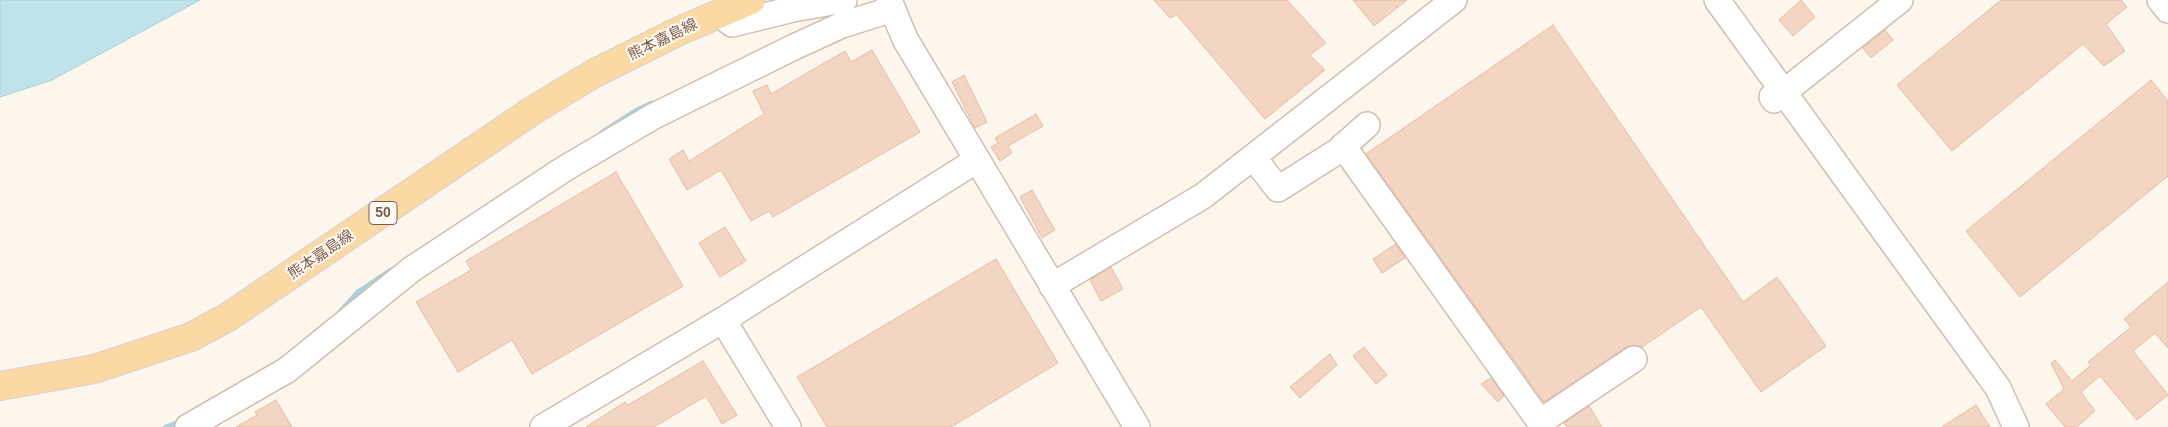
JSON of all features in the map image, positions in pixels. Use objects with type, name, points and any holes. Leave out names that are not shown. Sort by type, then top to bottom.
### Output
[{"type":"main road","name":"熊本嘉島線","points":[[0,386],[94,369],[191,337],[228,318],[532,111],[592,74],[719,13],[751,0]]},
{"type":"street","points":[[719,13],[732,24],[793,9],[844,0]]},
{"type":"street","points":[[1052,286],[1203,196],[1454,0]]},
{"type":"street","points":[[1708,0],[1774,100],[1900,0]]},
{"type":"street","points":[[1717,0],[1998,388],[2016,427]]},
{"type":"street","points":[[2160,0],[2168,10]]},
{"type":"street","points":[[188,427],[288,370],[412,269],[564,169],[654,116],[842,25],[891,5],[904,40],[1137,427]]},
{"type":"street","points":[[1253,157],[1278,189],[1343,146],[1367,126]]},
{"type":"street","points":[[1343,146],[1540,422],[1634,359]]},
{"type":"street","points":[[543,427],[723,320],[977,160]]},
{"type":"street","points":[[723,320],[788,427]]},
{"type":"water","points":[[0,0],[200,0],[52,80],[0,97]]},
{"type":"building","points":[[1154,0],[1287,0],[1326,43],[1310,55],[1325,70],[1265,119],[1177,15],[1170,18]]},
{"type":"building","points":[[1353,0],[1407,0],[1374,26]]},
{"type":"building","points":[[1801,0],[1815,17],[1793,36],[1779,20]]},
{"type":"building","points":[[2001,0],[2121,0],[2127,7],[2106,24],[2125,51],[2104,66],[2083,44],[1952,151],[1897,85]]},
{"type":"building","points":[[1553,25],[1743,302],[1777,277],[1826,346],[1761,392],[1701,307],[1642,347],[1634,345],[1626,347],[1544,402],[1366,154]]},
{"type":"building","points":[[1885,30],[1893,40],[1871,58],[1863,48]]},
{"type":"building","points":[[872,50],[920,132],[773,217],[769,211],[751,221],[721,170],[687,190],[669,159],[683,150],[689,161],[764,114],[753,91],[767,85],[771,94],[845,51],[851,62]]},
{"type":"building","points":[[964,75],[987,122],[975,128],[952,82]]},
{"type":"building","points":[[2151,80],[2168,101],[2168,176],[2020,297],[1966,231]]},
{"type":"building","points":[[1036,114],[1043,126],[1008,146],[1012,153],[1000,161],[991,147],[998,143],[995,138]]},
{"type":"building","points":[[616,172],[683,286],[532,374],[512,340],[458,372],[416,302],[471,270],[466,261]]},
{"type":"building","points":[[1032,190],[1055,230],[1042,238],[1020,197]]},
{"type":"building","points":[[725,227],[746,261],[720,277],[699,243]]},
{"type":"building","points":[[1396,244],[1405,258],[1382,273],[1373,259]]},
{"type":"building","points":[[996,259],[1058,363],[951,427],[827,427],[797,377]]},
{"type":"building","points":[[1111,267],[1123,289],[1101,301],[1090,280]]},
{"type":"building","points":[[2168,282],[2168,348],[2155,333],[2133,351],[2168,395],[2137,420],[2100,376],[2081,392],[2095,411],[2077,427],[2065,427],[2046,404],[2064,389],[2051,363],[2055,360],[2072,381],[2091,365],[2088,362],[2131,327],[2124,319]]},
{"type":"building","points":[[1364,347],[1387,375],[1376,384],[1353,356]]},
{"type":"building","points":[[1330,354],[1337,365],[1300,398],[1290,387]]},
{"type":"building","points":[[703,361],[737,415],[722,424],[706,396],[654,427],[586,427],[625,402],[628,405]]},
{"type":"building","points":[[1491,378],[1504,396],[1498,402],[1481,384]]},
{"type":"building","points":[[276,400],[292,427],[236,427],[257,415],[255,412]]},
{"type":"building","points":[[1976,405],[1990,427],[1942,427]]},
{"type":"building","points":[[1589,406],[1602,427],[1567,427],[1564,423]]},
{"type":"waterway","points":[[601,133],[635,111],[652,103]]},
{"type":"waterway","points":[[338,314],[358,292],[391,270]]},
{"type":"waterway","points":[[166,427],[182,421]]}]
